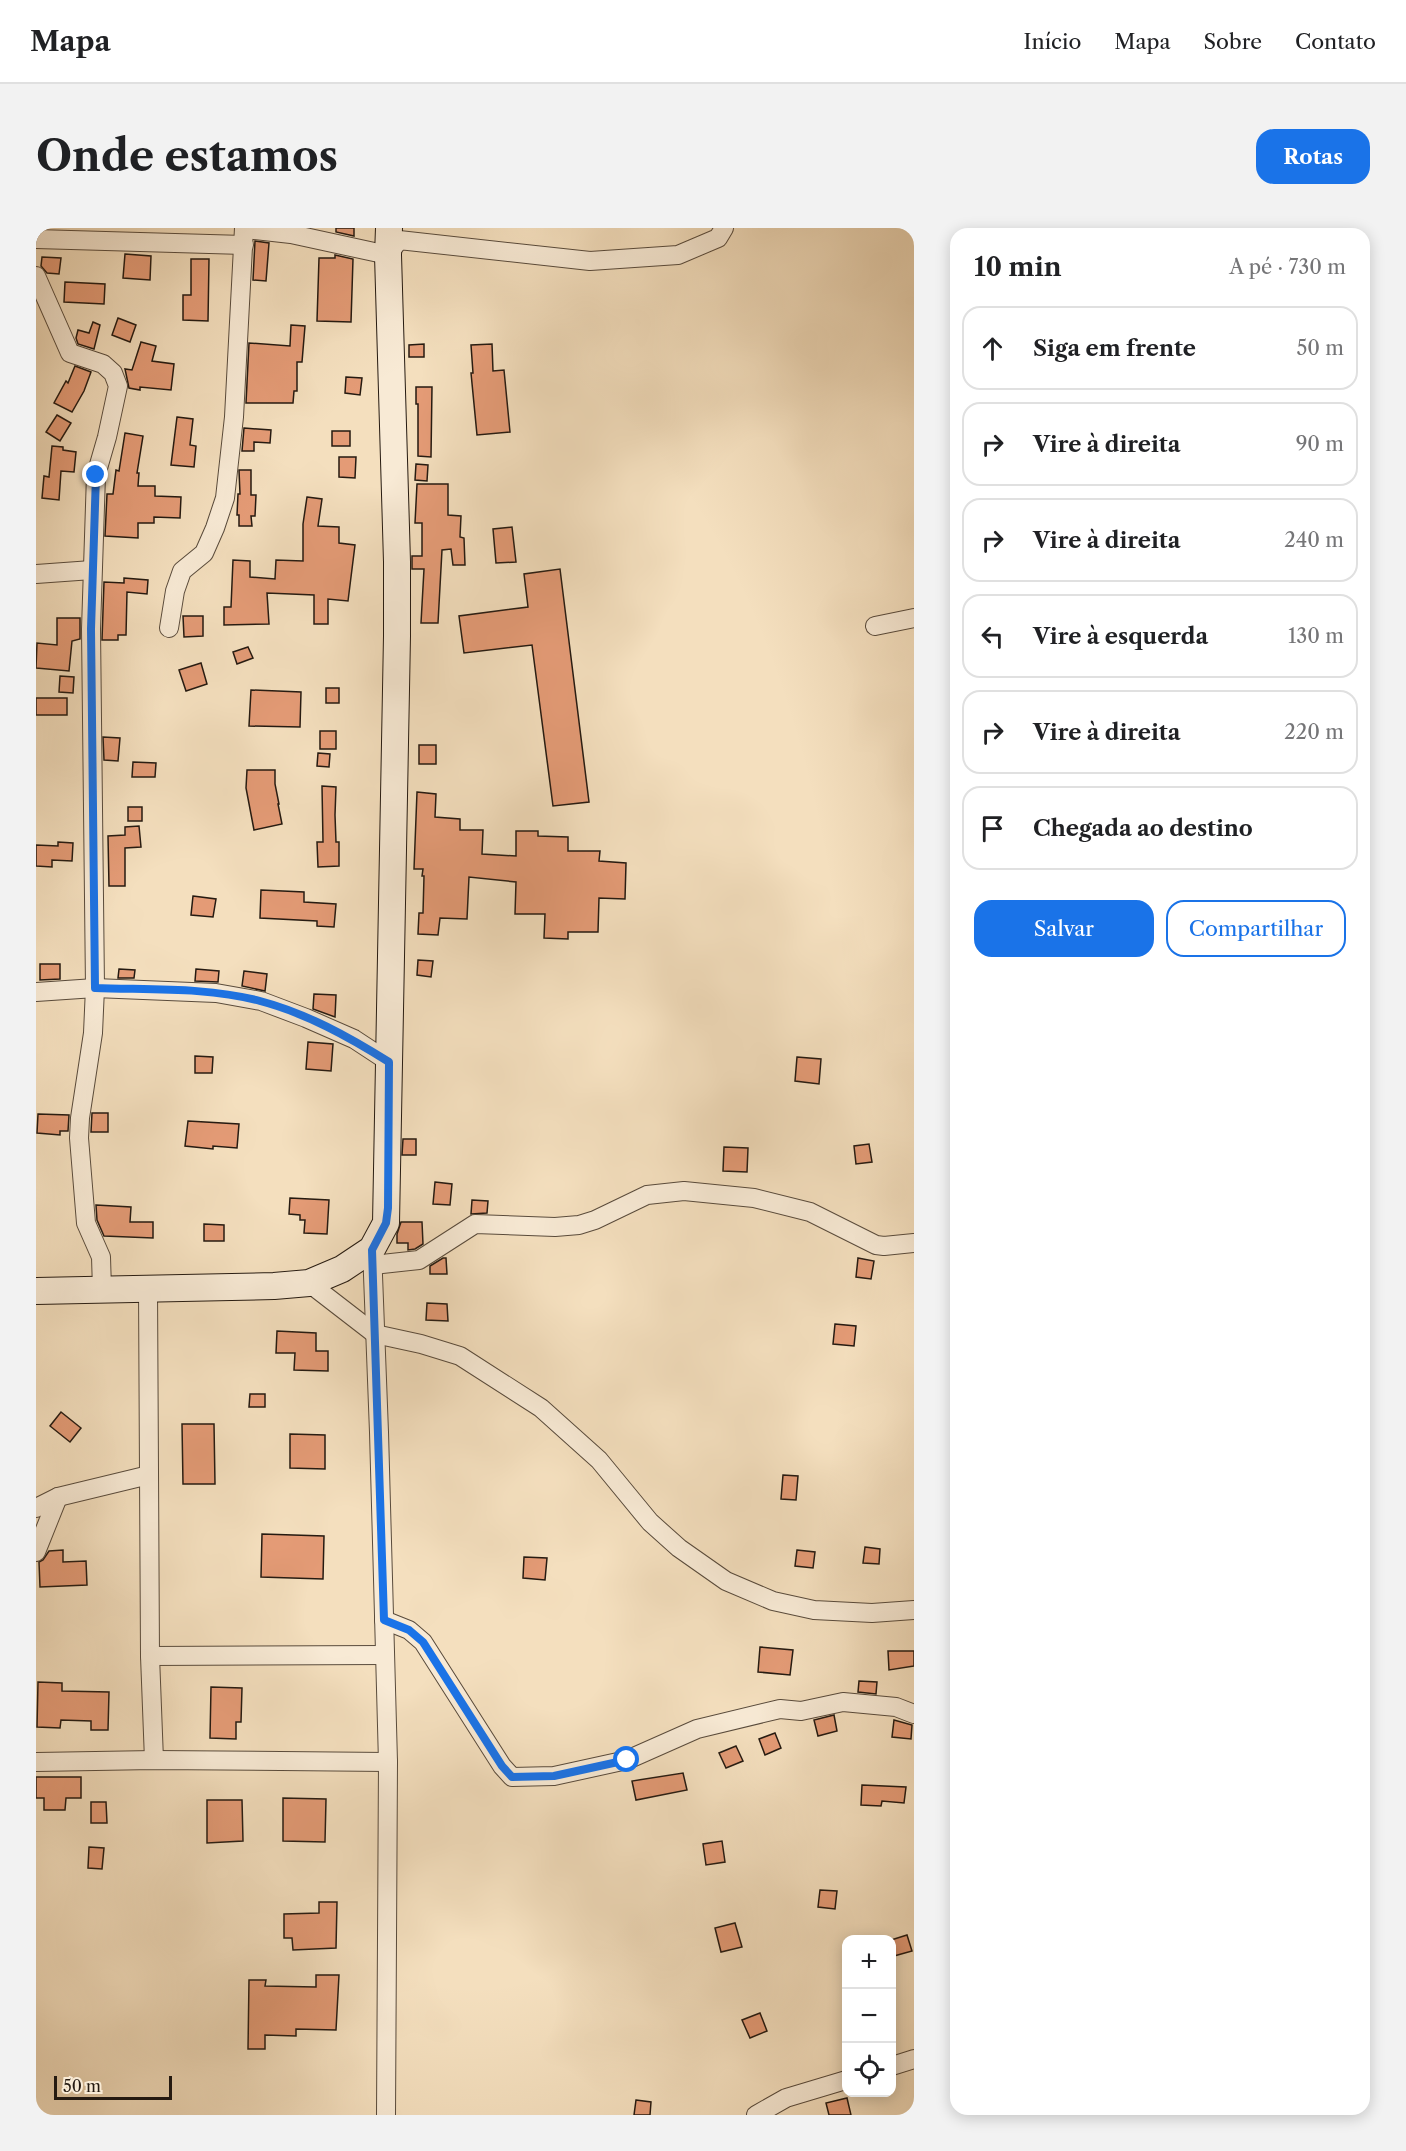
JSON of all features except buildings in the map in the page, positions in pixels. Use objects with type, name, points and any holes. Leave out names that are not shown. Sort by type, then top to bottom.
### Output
[{"type":"main road","points":[[36,1291],[274,1286],[309,1283],[373,1257],[386,1223],[397,636],[389,228]]},
{"type":"street","points":[[36,239],[291,234],[388,255],[399,240],[590,261],[678,255],[718,238],[724,228]]},
{"type":"street","points":[[170,628],[175,591],[182,571],[204,553],[225,498],[234,417],[244,234]]},
{"type":"street","points":[[36,276],[70,353],[103,364],[113,374],[118,386],[96,475],[91,629],[95,988],[93,1033],[79,1138],[86,1223],[101,1257],[102,1289]]},
{"type":"street","points":[[36,574],[93,570]]},
{"type":"street","points":[[875,626],[914,618]]},
{"type":"street","points":[[36,992],[95,988],[216,993],[261,1001],[354,1040],[389,1062]]},
{"type":"street","points":[[386,2115],[388,1762],[373,1257],[419,1260],[475,1224],[555,1227],[579,1225],[595,1220],[647,1195],[684,1191],[754,1198],[810,1212],[876,1245],[914,1243]]},
{"type":"street","points":[[309,1283],[375,1334],[421,1344],[460,1356],[541,1408],[599,1460],[650,1522],[679,1548],[726,1581],[773,1600],[814,1610],[872,1613],[914,1610]]},
{"type":"street","points":[[148,1288],[150,1656],[154,1760]]},
{"type":"street","points":[[36,1508],[58,1497],[149,1475]]},
{"type":"street","points":[[36,1551],[58,1497]]},
{"type":"street","points":[[384,1620],[409,1630],[423,1642],[496,1757],[512,1777],[554,1776],[627,1760],[697,1729],[780,1709],[797,1711],[843,1702],[896,1707],[914,1714]]},
{"type":"street","points":[[150,1656],[385,1654]]},
{"type":"street","points":[[36,1762],[154,1760],[388,1762]]},
{"type":"street","points":[[896,2064],[914,2059]]},
{"type":"street","points":[[756,2115],[786,2098],[842,2081]]},
{"type":"route","points":[[96,475],[91,629],[95,988],[216,993],[261,1001],[354,1040],[389,1062],[388,1208],[386,1223],[372,1250],[384,1620],[409,1630],[423,1642],[510,1776],[554,1776],[627,1760]]}]
